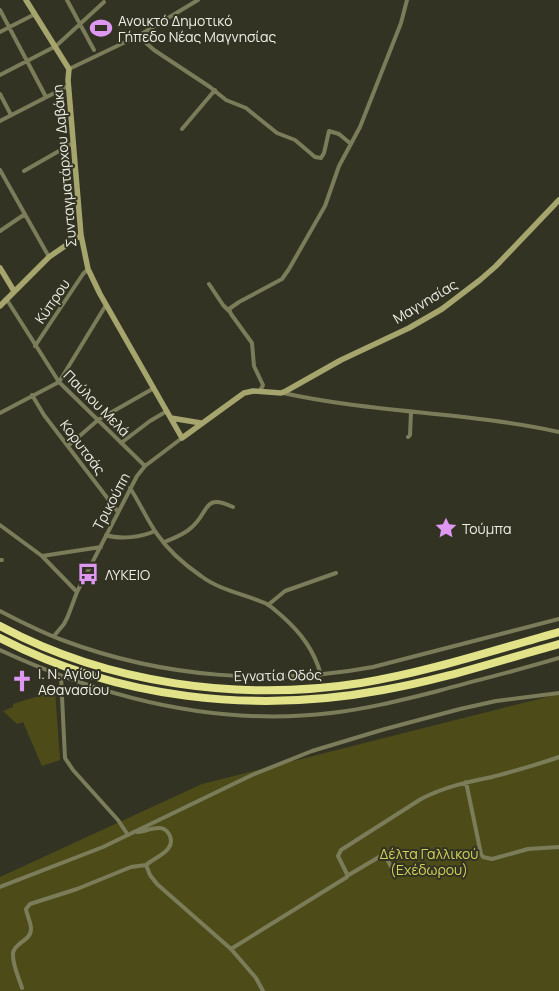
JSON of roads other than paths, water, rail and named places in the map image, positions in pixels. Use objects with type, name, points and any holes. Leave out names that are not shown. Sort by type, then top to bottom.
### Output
[{"type":"highway","name":"Εγνατία Οδός","points":[[0,626],[37,644],[74,658],[147,678],[217,688],[275,690],[342,686],[384,678],[559,632]]},
{"type":"highway","name":"Εγνατία Οδός","points":[[0,638],[68,668],[145,689],[216,700],[274,702],[327,699],[385,690],[559,644]]},
{"type":"street","points":[[27,2],[34,0]]},
{"type":"street","points":[[67,0],[94,50]]},
{"type":"street","points":[[69,69],[138,36],[198,0]]},
{"type":"street","points":[[229,311],[230,307],[238,302],[284,277],[325,206],[334,176],[368,111],[401,23],[407,0]]},
{"type":"street","name":"Συνταγματάρχου Δαβάκη","points":[[27,2],[69,69],[68,86],[81,235],[88,269],[106,305],[182,438]]},
{"type":"street","points":[[0,75],[56,46],[104,2]]},
{"type":"street","points":[[0,10],[46,96]]},
{"type":"street","points":[[0,32],[35,14]]},
{"type":"street","points":[[138,36],[162,55],[232,103],[246,108],[277,133],[295,140],[317,158],[321,158],[324,153],[329,131],[339,134],[351,144]]},
{"type":"street","points":[[0,121],[68,86]]},
{"type":"street","points":[[182,129],[215,90]]},
{"type":"street","points":[[0,94],[11,115]]},
{"type":"street","points":[[24,171],[73,142]]},
{"type":"street","points":[[0,170],[49,257]]},
{"type":"street","name":"Μαγνησίας","points":[[281,393],[340,360],[409,328],[442,309],[496,266],[559,200]]},
{"type":"street","points":[[0,230],[25,214]]},
{"type":"street","points":[[0,306],[49,257],[81,235]]},
{"type":"street","points":[[0,268],[14,292]]},
{"type":"street","name":"Κύπρου","points":[[35,346],[88,269]]},
{"type":"street","points":[[209,284],[253,346],[254,366],[263,384],[260,391]]},
{"type":"street","name":"Παύλου Μελά","points":[[7,300],[59,382],[145,466]]},
{"type":"street","points":[[0,413],[59,382],[106,305]]},
{"type":"street","points":[[68,446],[98,420],[154,388]]},
{"type":"street","name":"Τρικούπη","points":[[54,636],[64,624],[77,592],[130,488],[145,466],[237,396],[260,391],[281,393]]},
{"type":"street","points":[[281,393],[349,406],[527,426],[559,432]]},
{"type":"street","name":"Κορυτσάς","points":[[32,395],[118,512]]},
{"type":"street","points":[[121,442],[167,411]]},
{"type":"street","points":[[408,437],[410,435],[412,412]]},
{"type":"street","points":[[172,418],[201,423]]},
{"type":"street","points":[[130,488],[155,531],[193,571],[221,589],[268,605],[295,628],[314,654],[321,675]]},
{"type":"street","points":[[164,542],[188,530],[198,522],[206,508],[213,503],[220,501],[234,507]]},
{"type":"street","points":[[0,525],[42,556],[77,592]]},
{"type":"street","points":[[106,535],[118,538],[142,535],[155,531]]},
{"type":"street","points":[[42,556],[100,547]]},
{"type":"street","points":[[268,605],[285,591],[336,573]]},
{"type":"street","points":[[0,611],[54,636],[99,652],[157,666],[229,675],[291,677],[346,672],[381,665],[559,619]]},
{"type":"street","points":[[0,650],[104,692],[186,710],[244,717],[331,714],[388,703],[559,658]]},
{"type":"street","points":[[61,676],[66,762],[118,820],[128,835]]},
{"type":"street","points":[[0,887],[103,847],[252,775],[340,742],[487,703],[559,692]]},
{"type":"street","points":[[347,876],[338,856],[341,850],[421,799],[434,792],[466,782],[515,771],[559,757]]},
{"type":"street","points":[[466,782],[480,854],[483,857],[492,859],[528,849],[559,847]]},
{"type":"street","points":[[22,988],[13,954],[16,946],[27,938],[30,933],[31,926],[26,909],[30,904],[77,889],[131,867],[146,865],[169,848],[171,840],[166,830],[157,828],[144,832],[134,832]]},
{"type":"street","points":[[231,949],[384,854],[393,870]]},
{"type":"street","points":[[146,865],[150,875],[157,884],[231,949],[256,978],[263,991]]},
{"type":"place","name":"Ανοικτό Δημοτικό Γήπεδο Νέας Μαγνησίας","points":[[101,28]]},
{"type":"place","name":"Τούμπα","points":[[446,528]]},
{"type":"place","name":"ΛΥΚΕΙΟ","points":[[88,574]]},
{"type":"place","name":"Ι. Ν. Αγίου Αθανασίου","points":[[22,681]]},
{"type":"park label","name":"Δέλτα Γαλλικού (Εχέδωρου)","points":[[429,862]]}]
